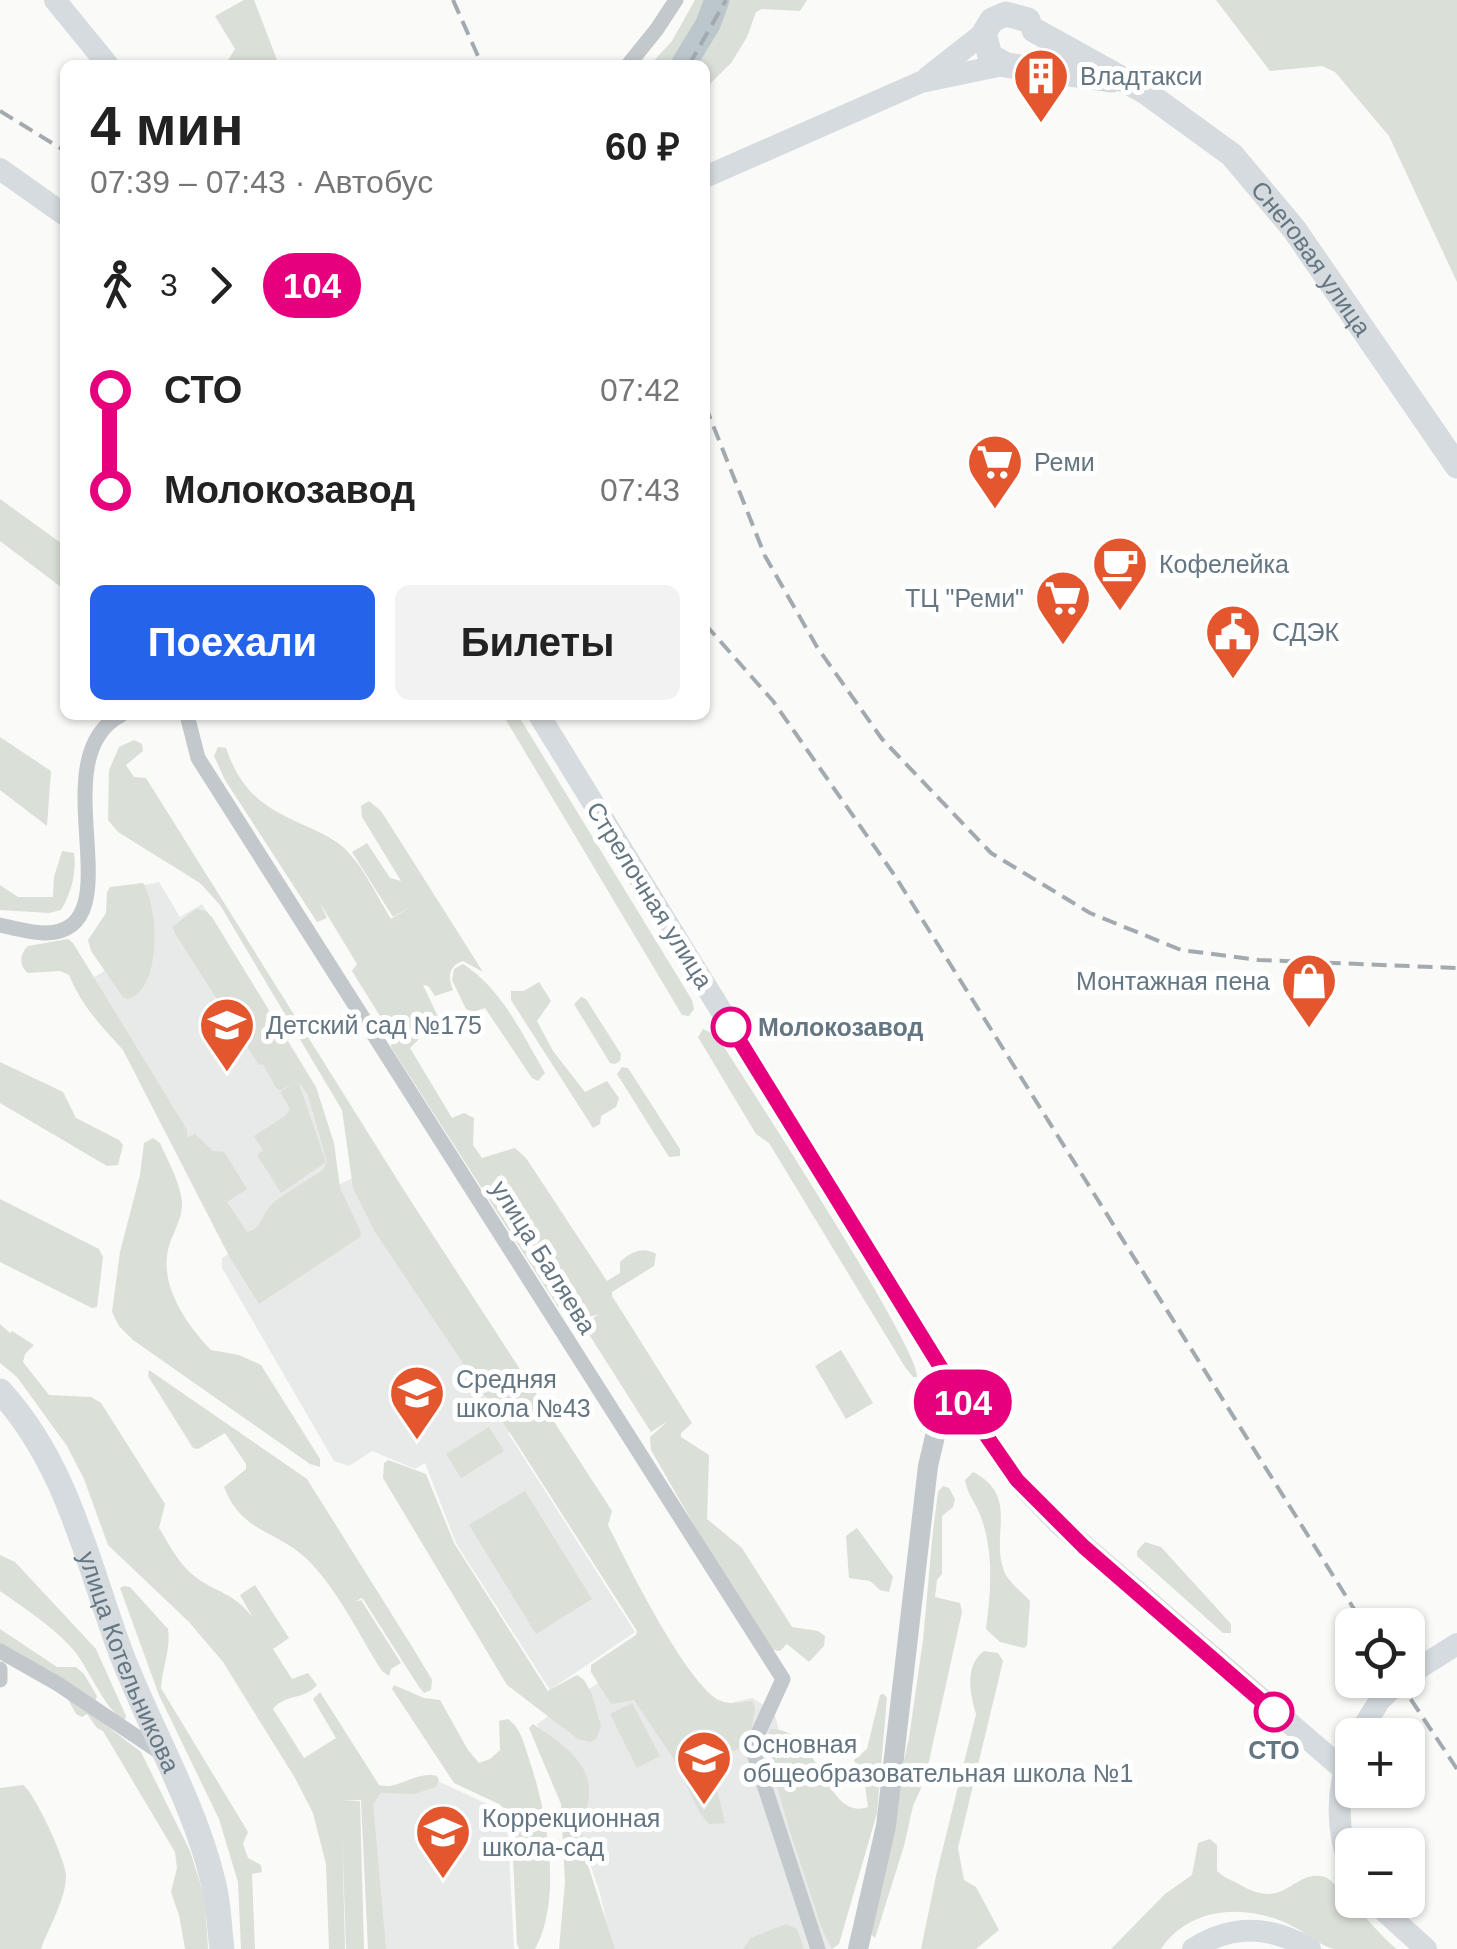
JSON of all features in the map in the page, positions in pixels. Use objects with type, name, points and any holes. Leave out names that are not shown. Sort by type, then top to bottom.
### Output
[{"type":"main road","points":[[55,0],[104,60]]},
{"type":"main road","points":[[985,0],[986,49],[1008,65]]},
{"type":"main road","points":[[710,176],[921,82],[1024,61],[1036,42],[1028,17],[1006,14],[921,82]]},
{"type":"main road","name":"Снеговая улица","points":[[1028,17],[1205,133],[1255,179],[1457,466]]},
{"type":"main road","name":"Снеговая улица","points":[[1008,65],[1132,83]]},
{"type":"main road","points":[[0,169],[60,211]]},
{"type":"main road","name":"Стрелочная улица","points":[[543,720],[954,1389],[1017,1480],[1050,1516],[1335,1762]]},
{"type":"main road","name":"улица Котельникова","points":[[0,1392],[27,1423],[65,1492],[122,1656],[214,1881],[222,1949]]},
{"type":"main road","points":[[1425,1664],[1457,1644]]},
{"type":"main road","points":[[1392,1918],[1426,1949]]},
{"type":"main road","points":[[1193,1949],[1220,1935],[1253,1929],[1288,1936],[1310,1949]]},
{"type":"street","points":[[632,60],[658,30],[676,0]]},
{"type":"street","points":[[0,926],[48,933],[68,926],[86,904],[87,756],[102,728],[114,720]]},
{"type":"street","name":"улица Баляева","points":[[188,720],[198,758],[783,1679],[754,1740],[754,1750],[818,1949]]},
{"type":"street","points":[[858,1949],[886,1826],[928,1466],[936,1432],[954,1389]]},
{"type":"street","points":[[0,1650],[165,1755]]},
{"type":"street","points":[[0,1669],[0,1680]]},
{"type":"shaded area","points":[[244,0],[254,0],[277,60],[228,60],[235,49],[215,16]]},
{"type":"shaded area","points":[[695,0],[807,0],[800,11],[756,12],[731,63],[710,84],[710,60],[655,60],[672,41]]},
{"type":"shaded area","points":[[1216,0],[1457,0],[1457,282],[1389,136],[1335,72],[1322,66],[1270,71]]},
{"type":"shaded area","points":[[0,499],[60,542],[60,586],[0,541]]},
{"type":"shaded area","points":[[506,720],[521,720],[692,1000],[694,1009],[689,1016],[682,1015]]},
{"type":"shaded area","points":[[0,737],[51,771],[47,826],[0,790]]},
{"type":"shaded area","points":[[134,740],[142,744],[143,751],[126,765],[134,777],[146,778],[405,1192],[612,1511],[608,1525],[676,1649],[692,1673],[721,1701],[752,1701],[753,1721],[744,1744],[710,1760],[725,1823],[709,1824],[700,1813],[673,1758],[634,1700],[611,1704],[591,1672],[591,1665],[637,1631],[375,1232],[353,1188],[342,1110],[220,905],[200,883],[118,832],[108,820],[109,770],[119,747]]},
{"type":"shaded area","points":[[218,747],[226,748],[240,777],[257,798],[348,852],[391,919],[415,904],[393,917],[352,852],[367,843],[390,878],[401,881],[362,817],[361,806],[369,801],[381,811],[483,972],[463,961],[450,972],[453,990],[435,996],[423,985],[441,1023],[430,1030],[421,1028],[419,1039],[410,1048],[452,1118],[464,1113],[474,1118],[473,1145],[482,1158],[515,1148],[526,1158],[607,1281],[620,1273],[620,1262],[633,1253],[646,1250],[656,1254],[654,1266],[612,1292],[612,1296],[692,1423],[681,1437],[709,1455],[707,1519],[742,1548],[792,1627],[825,1636],[824,1646],[809,1662],[787,1644],[780,1651],[773,1650],[709,1551],[651,1450],[650,1437],[668,1421],[651,1432],[583,1325],[599,1314],[574,1322],[558,1307],[391,1047],[393,1037],[352,971],[357,964],[320,903],[327,918],[317,922],[225,780],[214,756]]},
{"type":"shaded area","points":[[62,851],[74,853],[75,868],[61,910],[0,910],[0,885],[18,897],[53,897]]},
{"type":"shaded area","name":"Средняя школа №43","points":[[159,882],[180,917],[202,904],[316,1088],[338,1185],[351,1179],[373,1178],[528,1420],[508,1433],[635,1632],[550,1690],[456,1543],[425,1463],[415,1469],[372,1451],[349,1466],[334,1461],[222,1268],[222,1258],[244,1244],[94,977],[110,968],[130,888]]},
{"type":"shaded area","points":[[143,883],[154,928],[152,965],[139,992],[128,999],[91,951],[88,940],[106,913],[110,887]]},
{"type":"shaded area","points":[[196,909],[212,917],[316,1087],[334,1143],[340,1188],[361,1232],[360,1237],[259,1304],[229,1256],[123,1050],[86,1006],[69,975],[60,971],[28,973],[22,963],[28,946],[68,939],[73,943],[187,1130],[187,1138],[195,1134],[213,1151],[224,1152],[247,1189],[227,1202],[247,1232],[257,1227],[273,1203],[323,1170],[327,1162],[308,1095],[298,1081],[326,1162],[281,1193],[257,1155],[263,1150],[254,1136],[285,1116],[290,1109],[280,1092],[297,1081],[281,1090],[276,1088],[176,935],[172,927]]},
{"type":"shaded area","points":[[463,964],[489,986],[510,1013],[545,1073],[538,1081],[532,1078],[485,1008],[473,1012],[466,1009],[452,980],[454,969]]},
{"type":"shaded area","points":[[539,982],[551,1001],[537,1021],[553,1051],[585,1092],[607,1081],[619,1098],[616,1107],[601,1116],[600,1124],[593,1128],[511,1000],[511,991],[524,991]]},
{"type":"shaded area","points":[[581,997],[621,1054],[615,1064],[610,1063],[574,1004]]},
{"type":"shaded area","points":[[703,1029],[717,1036],[829,1212],[891,1318],[917,1377],[905,1367],[769,1143],[756,1134],[698,1037]]},
{"type":"shaded area","points":[[0,1062],[63,1092],[76,1118],[119,1140],[123,1145],[118,1165],[107,1166],[0,1103]]},
{"type":"shaded area","points":[[622,1067],[628,1068],[680,1149],[680,1156],[669,1157],[617,1074]]},
{"type":"shaded area","points":[[153,1138],[160,1143],[170,1164],[182,1202],[167,1260],[167,1275],[177,1302],[211,1350],[239,1355],[261,1365],[320,1459],[320,1467],[310,1464],[133,1340],[119,1326],[112,1312],[120,1252],[144,1143]]},
{"type":"shaded area","points":[[0,1199],[99,1249],[103,1257],[97,1307],[92,1308],[0,1262]]},
{"type":"shaded area","points":[[0,1324],[34,1345],[23,1362],[49,1395],[91,1397],[101,1403],[165,1504],[159,1528],[188,1570],[238,1602],[253,1618],[240,1595],[255,1585],[289,1638],[273,1649],[292,1679],[308,1673],[317,1685],[273,1709],[304,1758],[336,1738],[313,1699],[320,1692],[379,1785],[437,1776],[436,1787],[414,1794],[381,1793],[373,1804],[386,1949],[368,1949],[361,1800],[341,1801],[360,1801],[364,1949],[346,1949],[342,1829],[345,1949],[329,1949],[326,1864],[313,1813],[295,1778],[223,1662],[189,1622],[108,1545],[84,1479],[67,1446],[17,1377],[0,1363]]},
{"type":"shaded area","points":[[841,1350],[873,1403],[846,1419],[815,1366]]},
{"type":"shaded area","points":[[149,1370],[307,1479],[432,1680],[431,1690],[424,1693],[419,1687],[363,1599],[355,1602],[361,1600],[401,1663],[391,1669],[389,1676],[382,1671],[320,1573],[297,1551],[241,1514],[224,1487],[246,1469],[246,1464],[225,1433],[198,1449],[193,1448],[148,1376]]},
{"type":"shaded area","points":[[489,1427],[504,1451],[461,1478],[446,1454]]},
{"type":"shaded area","points":[[388,1460],[426,1474],[454,1543],[548,1691],[577,1675],[584,1680],[601,1726],[596,1739],[578,1739],[507,1685],[383,1478],[384,1463]]},
{"type":"shaded area","points":[[973,1472],[996,1492],[1004,1571],[1030,1601],[1024,1648],[1000,1642],[986,1629],[990,1559],[981,1517],[965,1480]]},
{"type":"shaded area","points":[[943,1486],[949,1488],[955,1499],[953,1507],[942,1516],[942,1574],[937,1580],[935,1597],[960,1603],[962,1612],[925,1779],[913,1806],[875,1938],[866,1929],[909,1738],[938,1492]]},
{"type":"shaded area","points":[[525,1491],[592,1599],[536,1634],[469,1525]]},
{"type":"shaded area","points":[[857,1528],[893,1577],[889,1592],[870,1581],[849,1578],[846,1536]]},
{"type":"shaded area","points":[[1145,1542],[1161,1547],[1231,1624],[1231,1633],[1223,1633],[1137,1556]]},
{"type":"shaded area","points":[[0,1555],[15,1562],[96,1649],[125,1720],[110,1707],[69,1645],[0,1591]]},
{"type":"shaded area","points":[[130,1587],[168,1629],[161,1688],[248,1832],[243,1844],[248,1858],[261,1865],[262,1872],[252,1874],[255,1949],[241,1949],[238,1882],[219,1819],[159,1695],[120,1588]]},
{"type":"shaded area","points":[[0,1629],[57,1667],[76,1667],[97,1696],[95,1702],[0,1645]]},
{"type":"shaded area","name":"Основная общеобразовательная школа №1","points":[[662,1640],[714,1707],[752,1698],[774,1711],[833,1949],[613,1949],[599,1890],[561,1779],[537,1724]]},
{"type":"shaded area","points":[[984,1651],[998,1653],[1003,1661],[958,1848],[964,1880],[976,1887],[999,1930],[976,1949],[921,1949],[976,1714],[971,1672]]},
{"type":"shaded area","points":[[394,1685],[424,1698],[440,1700],[479,1763],[500,1750],[499,1721],[508,1719],[519,1732],[541,1804],[549,1855],[548,1905],[535,1949],[519,1949],[517,1944],[511,1814],[499,1804],[454,1783],[392,1689]]},
{"type":"shaded area","points":[[65,1694],[141,1752],[190,1851],[205,1898],[208,1949],[185,1949],[171,1892],[177,1868],[175,1852],[103,1731],[87,1714],[76,1714]]},
{"type":"shaded area","points":[[880,1695],[887,1698],[877,1813],[839,1944],[832,1949],[822,1929],[764,1741],[771,1729],[788,1733],[813,1758],[841,1801],[853,1808],[868,1807],[864,1779],[854,1760],[867,1749]]},
{"type":"shaded area","points":[[632,1703],[660,1756],[637,1768],[610,1714]]},
{"type":"shaded area","points":[[533,1724],[574,1756],[587,1777],[583,1850],[615,1949],[559,1949],[565,1882],[561,1804],[529,1728]]},
{"type":"shaded area","name":"Коррекционная школа-сад","points":[[429,1777],[507,1813],[514,1949],[380,1949],[370,1803],[381,1793],[394,1793],[395,1785]]},
{"type":"shaded area","points":[[23,1785],[56,1842],[65,1867],[65,1884],[41,1949],[0,1949],[0,1788]]},
{"type":"shaded area","points":[[1210,1839],[1217,1845],[1217,1871],[1254,1891],[1278,1892],[1314,1876],[1331,1880],[1335,1885],[1335,1918],[1366,1918],[1397,1949],[1335,1949],[1277,1919],[1241,1912],[1205,1916],[1188,1923],[1161,1949],[1111,1949],[1165,1894],[1192,1875],[1198,1843]]},
{"type":"shaded area","points":[[786,1924],[797,1929],[804,1949],[743,1949],[751,1938]]},
{"type":"waterway","points":[[686,60],[708,24],[717,0]]},
{"type":"railway","points":[[453,0],[480,60]]},
{"type":"railway","points":[[692,60],[726,0]]},
{"type":"railway","points":[[0,111],[60,148]]},
{"type":"railway","points":[[710,418],[765,556],[817,647],[882,739],[991,853],[1090,913],[1181,950],[1259,960],[1457,968]]},
{"type":"railway","points":[[710,630],[773,701],[895,876],[1353,1608]]},
{"type":"railway","points":[[1410,1698],[1457,1769]]},
{"type":"bus line","name":"104","points":[[731,1027],[954,1389],[1017,1480],[1084,1547],[1274,1712]]},
{"type":"place","name":"Владтакси","points":[[1041,125]]},
{"type":"place","name":"Реми","points":[[995,511]]},
{"type":"place","name":"Кофелейка","points":[[1120,613]]},
{"type":"place","name":"ТЦ \"Реми\"","points":[[1063,647]]},
{"type":"place","name":"СДЭК","points":[[1233,681]]},
{"type":"place","name":"Молокозавод","points":[[731,1027]]},
{"type":"place","name":"Монтажная пена","points":[[1309,1030]]},
{"type":"place","name":"Детский сад №175","points":[[227,1074]]},
{"type":"place","name":"Средняя школа №43","points":[[417,1442]]},
{"type":"place","name":"СТО","points":[[1274,1712]]},
{"type":"place","name":"Основная общеобразовательная школа №1","points":[[704,1807]]},
{"type":"place","name":"Коррекционная школа-сад","points":[[443,1881]]}]
